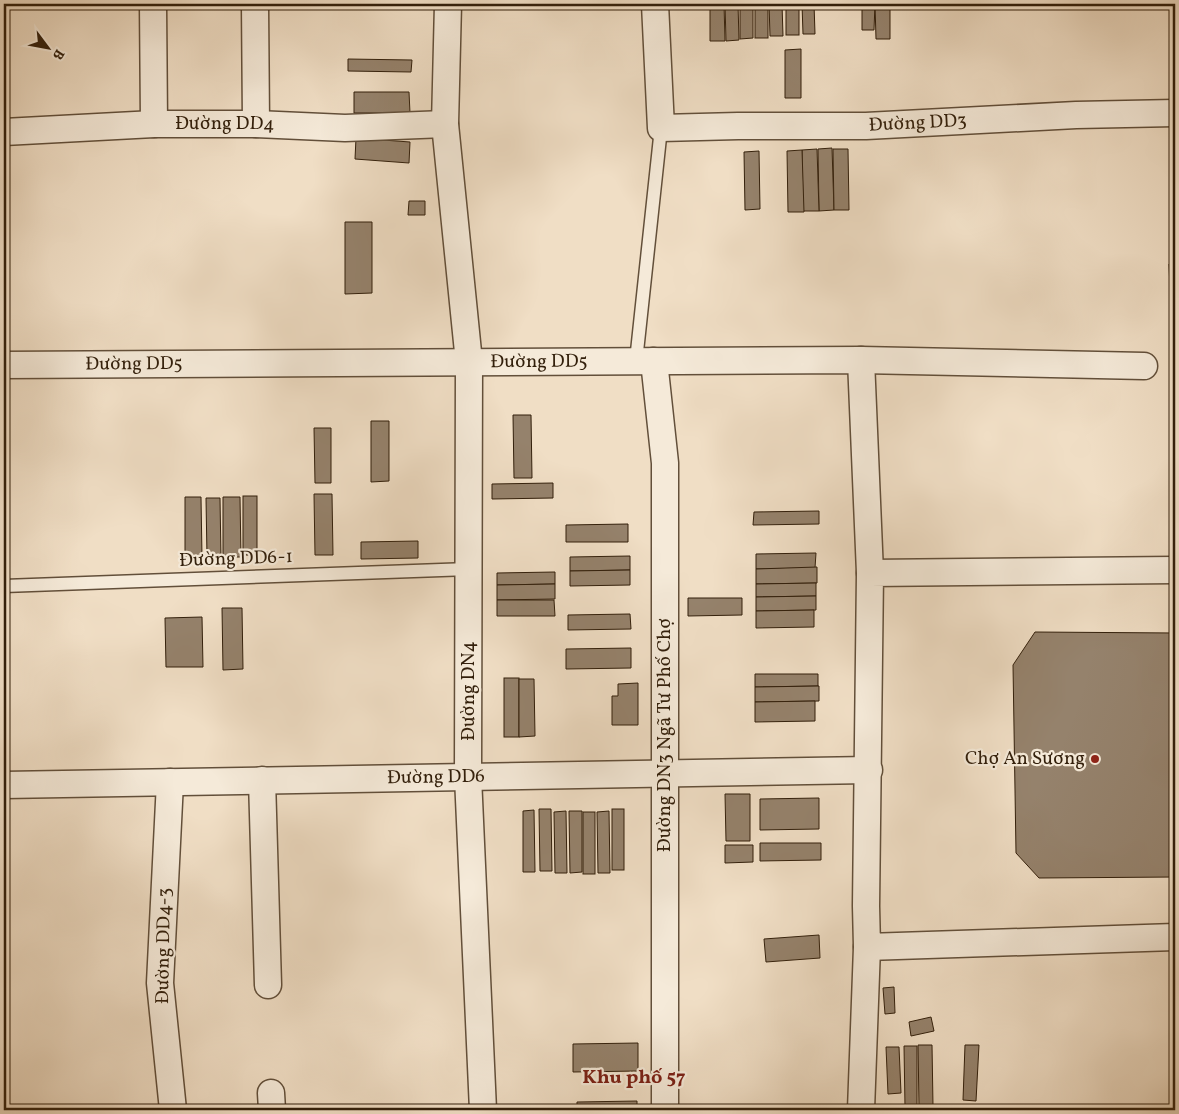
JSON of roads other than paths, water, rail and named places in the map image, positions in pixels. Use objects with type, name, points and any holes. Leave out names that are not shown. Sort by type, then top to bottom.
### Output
[{"type":"street","points":[[153,4],[154,124]]},
{"type":"street","points":[[255,4],[256,124]]},
{"type":"street","points":[[445,124],[448,4]]},
{"type":"street","points":[[655,4],[661,128]]},
{"type":"street","name":"Đường DD3","points":[[661,128],[866,126],[1076,115],[1175,113]]},
{"type":"street","name":"Đường DD4","points":[[4,132],[154,124],[256,124],[345,128],[445,124]]},
{"type":"street","name":"Đường DN4","points":[[445,124],[469,362],[468,777],[483,1110]]},
{"type":"street","points":[[861,360],[870,573],[867,947],[861,1110]]},
{"type":"street","name":"Đường DD5","points":[[4,365],[861,360],[1144,366]]},
{"type":"street","name":"Đường DN3 Ngã Tư Phố Chợ","points":[[645,361],[665,463],[665,1110]]},
{"type":"street","points":[[870,573],[1175,570]]},
{"type":"street","name":"Đường DD6","points":[[4,785],[869,770]]},
{"type":"street","points":[[262,780],[268,985]]},
{"type":"street","name":"Đường DD4-3","points":[[170,782],[160,983],[173,1110]]},
{"type":"street","points":[[867,947],[1175,937]]},
{"type":"lane","points":[[645,361],[661,128]]},
{"type":"lane","name":"Đường DD6-1","points":[[4,586],[470,569]]},
{"type":"place","name":"Chợ An Sương","points":[[1095,759]]},
{"type":"district","name":"Khu phố 57","points":[[634,1078]]}]
